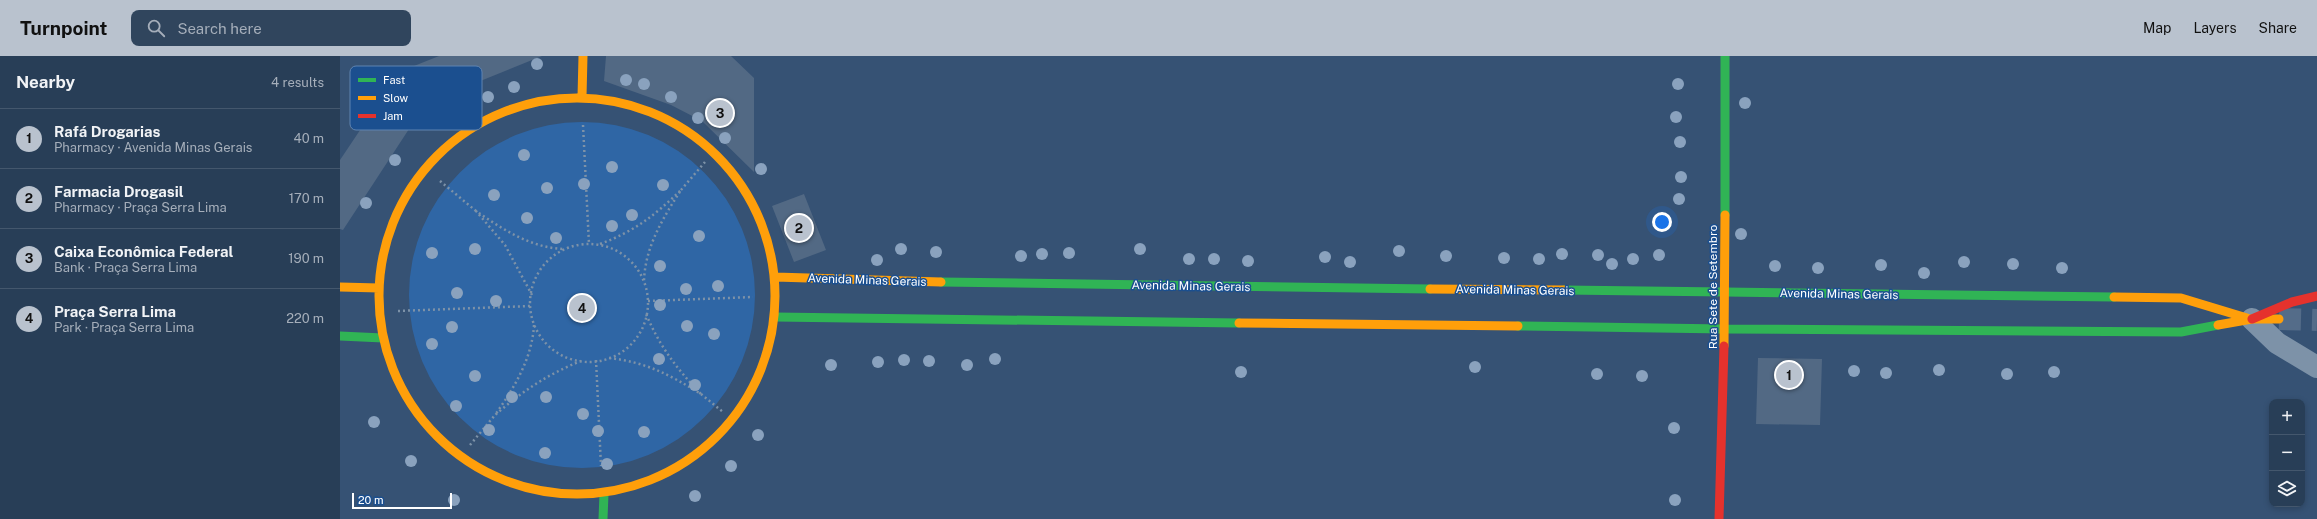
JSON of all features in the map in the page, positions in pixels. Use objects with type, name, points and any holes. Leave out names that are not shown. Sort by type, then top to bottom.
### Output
[{"type":"main road","points":[[582,97],[583,56]]},
{"type":"main road","name":"Rua Sete de Setembro","points":[[1719,519],[1725,329],[1726,56]]},
{"type":"main road","points":[[471,130],[442,151],[406,197],[388,237],[379,288],[383,338],[403,394],[439,441],[488,475],[530,489],[544,493],[604,494],[667,474],[720,435],[757,380],[775,317],[775,277],[757,210],[727,164],[685,128],[636,106],[582,97],[531,103],[482,122]]},
{"type":"main road","name":"Avenida Minas Gerais","points":[[775,277],[988,284],[2181,298],[2252,319]]},
{"type":"main road","points":[[340,287],[379,288]]},
{"type":"main road","points":[[2252,319],[2292,302],[2317,296]]},
{"type":"main road","points":[[775,317],[1725,329],[2181,332],[2252,319],[2279,319]]},
{"type":"main road","points":[[340,336],[383,338]]},
{"type":"main road","points":[[602,519],[604,494]]},
{"type":"street","name":"Avenida Minas Gerais","points":[[2252,319],[2277,343],[2317,367]]},
{"type":"path","points":[[583,120],[590,244]]},
{"type":"path","points":[[470,445],[495,415],[518,380],[528,356],[534,325],[531,306],[534,282],[544,264],[560,251],[579,244],[600,244],[625,235],[642,224],[681,190],[705,162]]},
{"type":"path","points":[[440,181],[476,211],[510,234],[535,244],[554,249],[566,249]]},
{"type":"path","points":[[534,325],[552,350],[569,358],[581,361],[596,360],[608,358],[621,352],[634,340],[644,322],[648,301],[644,282],[645,269],[650,250],[659,226],[681,190]]},
{"type":"path","points":[[476,211],[504,245],[532,296]]},
{"type":"path","points":[[600,244],[619,251],[634,264],[644,282]]},
{"type":"path","points":[[648,301],[755,297]]},
{"type":"path","points":[[395,311],[531,306]]},
{"type":"path","points":[[646,313],[656,339],[672,361],[701,394],[722,412]]},
{"type":"path","points":[[608,358],[641,363],[666,373],[701,394]]},
{"type":"path","points":[[596,360],[602,474]]},
{"type":"path","points":[[495,415],[529,387],[552,373],[581,361]]},
{"type":"shaded area","points":[[582,122],[616,125],[632,129],[664,142],[692,161],[716,185],[735,213],[748,245],[752,261],[755,295],[752,329],[748,345],[735,377],[716,405],[692,429],[664,448],[632,461],[616,465],[582,468],[548,465],[532,461],[500,448],[472,429],[448,405],[429,377],[416,345],[412,329],[409,295],[412,261],[416,245],[429,213],[448,185],[472,161],[500,142],[532,129],[548,125]]},
{"type":"building","points":[[439,56],[542,56],[482,80],[482,66],[414,66]]},
{"type":"building","points":[[606,56],[731,56],[754,78],[754,172],[702,121],[671,105],[604,81]]},
{"type":"building","points":[[360,130],[408,130],[343,230],[340,229],[340,160]]},
{"type":"building","points":[[804,194],[826,250],[794,262],[772,206]]},
{"type":"building","points":[[1758,358],[1822,359],[1820,425],[1756,424]]},
{"type":"tunnel","points":[[2279,319],[2317,320]]},
{"type":"traffic: fast","points":[[1725,56],[1725,215]]},
{"type":"traffic: fast","points":[[941,282],[1430,289]]},
{"type":"traffic: fast","points":[[1564,290],[1725,292]]},
{"type":"traffic: fast","points":[[1725,292],[2114,297]]},
{"type":"traffic: fast","points":[[775,317],[1239,323]]},
{"type":"traffic: fast","points":[[1725,329],[2181,332],[2218,325]]},
{"type":"traffic: fast","points":[[1518,326],[1725,329]]},
{"type":"traffic: fast","points":[[340,336],[383,338]]},
{"type":"traffic: fast","points":[[603,519],[604,494]]},
{"type":"traffic: slow","points":[[582,97],[583,56]]},
{"type":"traffic: slow","points":[[482,123],[501,113],[538,102],[577,98],[616,102],[634,107],[653,113],[687,132],[717,156],[741,186],[751,203],[760,220],[771,257],[775,296]]},
{"type":"traffic: slow","points":[[470,130],[437,156],[413,186],[403,203],[394,220],[383,257],[379,296],[383,335],[388,353],[394,372],[413,406],[437,436],[467,460],[484,470],[501,479],[538,490],[577,494],[616,490],[634,485],[653,479],[687,460],[717,436],[741,406],[751,389],[760,372],[771,335],[775,296]]},
{"type":"traffic: slow","points":[[1724,346],[1725,215]]},
{"type":"traffic: slow","points":[[775,277],[941,282]]},
{"type":"traffic: slow","points":[[340,287],[379,288]]},
{"type":"traffic: slow","points":[[1430,289],[1564,290]]},
{"type":"traffic: slow","points":[[2114,297],[2181,298],[2247,318]]},
{"type":"traffic: slow","points":[[2218,325],[2252,319],[2279,319]]},
{"type":"traffic: slow","points":[[1239,323],[1518,326]]},
{"type":"traffic: jam","points":[[2252,319],[2292,302],[2317,296]]},
{"type":"traffic: jam","points":[[1719,519],[1724,346]]},
{"type":"place","name":"Caixa Econômica Federal","points":[[720,113]]},
{"type":"place","name":"Farmacia Drogasil","points":[[799,228]]},
{"type":"place","name":"Praça Serra Lima","points":[[582,308]]},
{"type":"place","name":"Rafá Drogarias","points":[[1789,375]]}]
